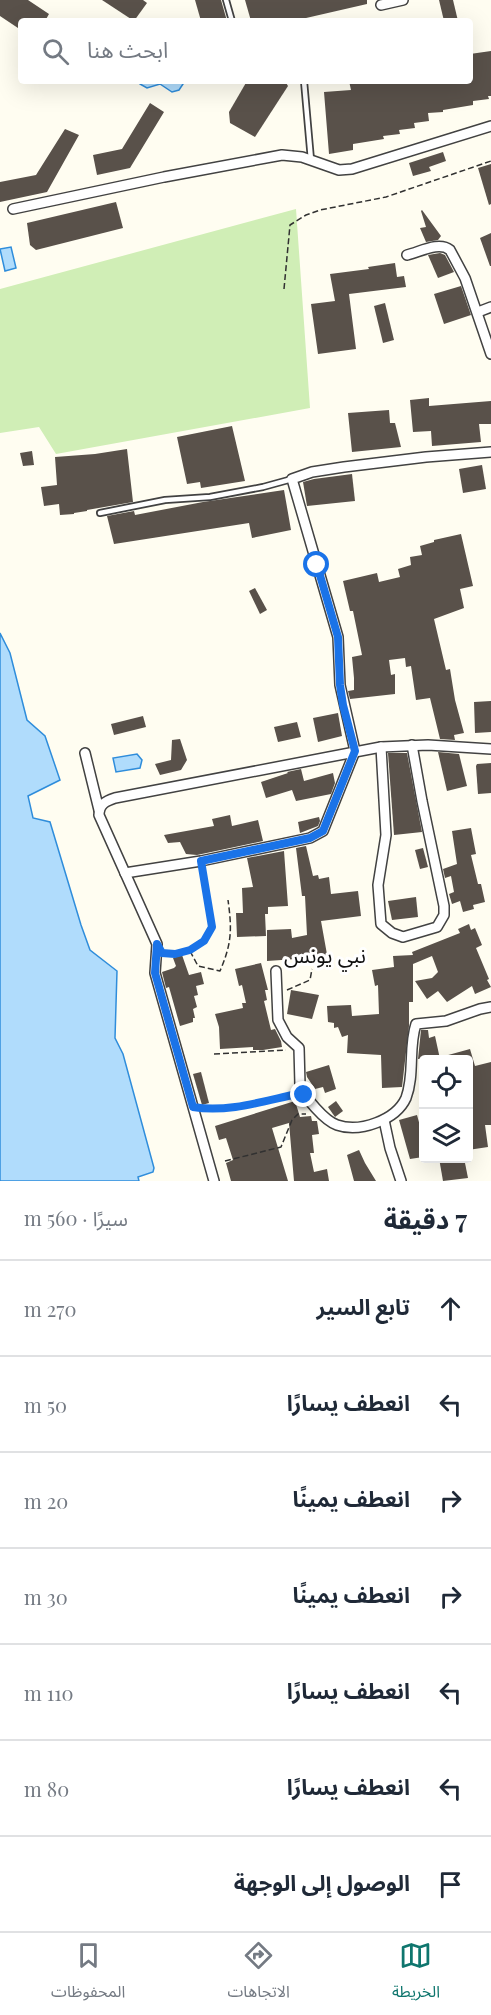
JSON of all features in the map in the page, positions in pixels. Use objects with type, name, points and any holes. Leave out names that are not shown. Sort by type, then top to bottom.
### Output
[{"type":"street","points":[[381,5],[403,0]]},
{"type":"street","points":[[13,209],[273,156],[292,155],[331,168],[352,169],[491,126]]},
{"type":"street","points":[[407,255],[440,246],[449,248],[465,278],[491,354]]},
{"type":"street","points":[[478,312],[491,307]]},
{"type":"street","points":[[125,873],[201,861],[310,838],[323,831],[355,751],[340,685],[338,637],[292,478],[344,467],[491,452]]},
{"type":"street","points":[[381,747],[386,835],[378,885],[381,924],[386,930],[403,936],[437,927],[444,915],[412,745]]},
{"type":"street","points":[[99,810],[103,803],[116,798],[355,751],[412,745],[491,748]]},
{"type":"street","points":[[85,753],[99,815],[157,944],[155,973],[214,1181]]},
{"type":"street","points":[[276,971],[278,1020],[287,1036],[299,1048],[302,1091],[307,1100],[318,1110],[333,1123],[343,1127],[374,1124],[384,1120],[401,1107],[411,1080],[412,1035],[416,1024],[446,1021],[491,1007]]},
{"type":"street","points":[[384,1120],[401,1181]]},
{"type":"lane","points":[[226,0],[231,18]]},
{"type":"lane","points":[[304,84],[311,160]]},
{"type":"lane","points":[[100,513],[165,500],[210,497],[263,487],[292,478]]},
{"type":"path","points":[[284,289],[290,225],[306,215],[320,210],[386,197],[491,161]]},
{"type":"path","points":[[157,944],[162,953],[175,954],[190,950],[204,941],[212,927],[201,861]]},
{"type":"path","points":[[190,950],[198,966],[220,971],[227,955],[232,931],[228,900]]},
{"type":"path","points":[[276,986],[284,992],[310,980],[312,969]]},
{"type":"path","points":[[214,1054],[299,1048]]},
{"type":"path","points":[[193,1107],[210,1110],[259,1102],[302,1091]]},
{"type":"path","points":[[225,1161],[281,1147],[292,1120],[298,1114],[318,1110]]},
{"type":"green space","points":[[296,209],[310,408],[56,454],[39,427],[0,433],[0,289]]},
{"type":"water","points":[[140,84],[160,84],[147,88]]},
{"type":"water","points":[[160,84],[183,84],[179,90],[172,92]]},
{"type":"water","points":[[11,247],[16,268],[5,271],[0,249]]},
{"type":"water","points":[[0,633],[10,653],[27,720],[45,736],[60,780],[28,796],[33,818],[50,822],[90,950],[117,971],[115,1038],[123,1054],[154,1168],[153,1172],[138,1177],[139,1181],[0,1181]]},
{"type":"water","points":[[137,754],[142,760],[140,768],[116,772],[113,758]]},
{"type":"building","points":[[0,0],[28,0],[49,14],[47,18],[18,18],[18,28],[0,16]]},
{"type":"building","points":[[102,0],[143,0],[147,3],[136,18],[129,18]]},
{"type":"building","points":[[195,0],[221,0],[226,18],[200,18]]},
{"type":"building","points":[[245,0],[367,0],[367,4],[306,18],[250,18]]},
{"type":"building","points":[[439,0],[453,0],[457,18],[443,18]]},
{"type":"building","points":[[491,51],[491,96],[488,96],[489,99],[473,101],[473,105],[443,110],[443,112],[428,113],[429,121],[414,123],[415,128],[399,130],[400,134],[383,136],[384,139],[353,144],[353,150],[329,154],[324,92],[351,90],[350,84],[473,84],[473,54]]},
{"type":"building","points":[[245,84],[287,84],[288,86],[255,137],[230,123],[229,112]]},
{"type":"building","points":[[150,103],[164,112],[130,168],[97,175],[93,155],[122,149]]},
{"type":"building","points":[[65,129],[79,135],[47,192],[0,202],[0,182],[36,175]]},
{"type":"building","points":[[443,152],[446,161],[429,167],[431,171],[413,176],[409,163]]},
{"type":"building","points":[[491,164],[491,204],[489,205],[478,168]]},
{"type":"building","points":[[116,202],[123,228],[36,250],[30,245],[27,223]]},
{"type":"building","points":[[422,210],[441,236],[438,240],[426,242],[420,228],[426,227]]},
{"type":"building","points":[[491,233],[491,266],[490,266],[480,238]]},
{"type":"building","points":[[440,253],[445,255],[454,272],[438,278],[428,255]]},
{"type":"building","points":[[395,263],[397,277],[404,276],[406,287],[349,294],[356,349],[318,354],[311,304],[335,301],[330,274]]},
{"type":"building","points":[[461,286],[471,315],[444,324],[434,294]]},
{"type":"building","points":[[385,303],[394,340],[383,343],[374,306]]},
{"type":"building","points":[[429,398],[429,406],[491,401],[491,424],[479,424],[481,442],[432,446],[431,431],[413,432],[410,400]]},
{"type":"building","points":[[389,410],[390,423],[395,423],[401,447],[352,452],[348,413]]},
{"type":"building","points":[[232,426],[245,481],[201,488],[200,482],[187,484],[177,437]]},
{"type":"building","points":[[127,449],[133,502],[60,515],[59,504],[44,506],[41,487],[57,485],[55,457]]},
{"type":"building","points":[[32,451],[34,465],[23,466],[20,453]]},
{"type":"building","points":[[482,465],[486,489],[463,493],[459,469]]},
{"type":"building","points":[[352,474],[355,501],[307,506],[303,482]]},
{"type":"building","points":[[284,490],[291,530],[252,538],[249,523],[114,544],[107,516],[134,511],[135,515]]},
{"type":"building","points":[[461,534],[473,586],[460,589],[464,608],[434,619],[446,670],[450,669],[464,733],[454,735],[455,740],[440,739],[430,698],[416,700],[411,666],[406,667],[405,658],[389,660],[391,675],[395,674],[395,694],[350,699],[348,691],[354,690],[352,657],[362,655],[353,611],[350,611],[343,581],[377,573],[379,582],[400,577],[398,569],[411,565],[410,557],[422,555],[420,546],[434,542],[434,540]]},
{"type":"building","points":[[255,588],[267,610],[260,614],[249,591]]},
{"type":"building","points":[[491,701],[491,732],[475,733],[474,702]]},
{"type":"building","points":[[338,713],[342,736],[318,742],[313,718]]},
{"type":"building","points":[[143,716],[146,727],[114,735],[111,724]]},
{"type":"building","points":[[297,722],[301,737],[278,742],[274,727]]},
{"type":"building","points":[[180,739],[187,760],[181,770],[160,775],[155,764],[171,760],[172,740]]},
{"type":"building","points":[[438,752],[459,754],[467,786],[447,791]]},
{"type":"building","points":[[388,753],[407,753],[422,832],[394,835]]},
{"type":"building","points":[[491,763],[491,793],[478,794],[476,766]]},
{"type":"building","points":[[301,769],[304,781],[333,773],[335,783],[331,794],[296,801],[292,790],[266,798],[261,782]]},
{"type":"building","points":[[230,815],[232,826],[258,820],[263,841],[197,855],[186,854],[180,842],[168,843],[164,835],[214,826],[212,819]]},
{"type":"building","points":[[319,817],[318,826],[300,833],[298,822]]},
{"type":"building","points":[[471,828],[476,854],[471,855],[485,902],[473,905],[474,909],[463,912],[460,901],[452,904],[449,894],[454,892],[451,876],[445,878],[443,869],[457,864],[452,831]]},
{"type":"building","points":[[306,846],[313,876],[318,875],[319,879],[329,877],[331,894],[358,891],[361,916],[321,921],[328,960],[311,963],[310,958],[267,961],[267,930],[291,929],[292,938],[307,935],[305,896],[302,896],[296,848]]},
{"type":"building","points":[[423,848],[428,867],[420,869],[415,850]]},
{"type":"building","points":[[284,851],[288,906],[268,907],[268,914],[265,914],[266,936],[237,937],[236,913],[243,913],[242,888],[253,887],[247,858]]},
{"type":"building","points":[[416,897],[418,917],[392,920],[388,901]]},
{"type":"building","points":[[469,924],[471,930],[475,928],[482,945],[476,948],[491,987],[475,994],[472,986],[447,1002],[438,991],[427,999],[415,981],[432,978],[438,972],[432,956],[413,964],[413,1002],[409,1002],[409,1026],[402,1087],[382,1088],[381,1055],[347,1053],[348,1035],[342,1037],[338,1027],[334,1028],[334,1023],[328,1022],[327,1006],[351,1005],[352,1016],[379,1014],[378,985],[375,986],[372,970],[394,967],[393,956],[413,955],[412,952],[460,933],[458,929]]},
{"type":"building","points":[[182,955],[189,975],[201,972],[204,984],[196,986],[198,995],[194,996],[197,1007],[193,1009],[195,1018],[193,1022],[180,1026],[169,987],[166,988],[162,972],[174,968],[176,966],[173,958]]},
{"type":"building","points":[[261,963],[268,990],[265,990],[267,1000],[264,1001],[271,1030],[275,1029],[282,1047],[263,1050],[253,1050],[253,1047],[220,1049],[219,1027],[215,1014],[243,1008],[242,1003],[246,1003],[235,969]]},
{"type":"building","points":[[291,990],[319,995],[312,1019],[287,1014]]},
{"type":"building","points":[[421,1030],[428,1030],[429,1038],[435,1036],[439,1055],[419,1055],[418,1059]]},
{"type":"building","points":[[470,1049],[472,1055],[448,1055]]},
{"type":"building","points":[[473,1059],[475,1066],[491,1062],[491,1125],[485,1125],[488,1147],[473,1149]]},
{"type":"building","points":[[329,1065],[336,1089],[325,1093],[323,1087],[315,1089],[306,1072]]},
{"type":"building","points":[[201,1072],[209,1103],[202,1105],[193,1074]]},
{"type":"building","points":[[295,1101],[300,1117],[311,1116],[312,1121],[317,1121],[319,1134],[312,1135],[314,1153],[310,1153],[314,1172],[327,1169],[329,1181],[294,1181],[289,1123],[272,1128],[288,1181],[231,1181],[226,1163],[233,1160],[226,1138],[219,1140],[215,1126]]},
{"type":"building","points":[[336,1101],[343,1111],[335,1117],[328,1107]]},
{"type":"building","points":[[417,1115],[419,1158],[410,1159],[399,1120]]},
{"type":"building","points":[[359,1150],[376,1181],[354,1181],[347,1155]]},
{"type":"building","points":[[440,1163],[465,1163],[468,1178],[443,1181]]},
{"type":"district","name":"نبي يونس","points":[[325,954]]},
{"type":"route","points":[[304,1095],[302,1091],[259,1102],[210,1110],[193,1107],[155,973],[157,944],[162,953],[175,954],[190,950],[204,941],[212,927],[201,861],[310,838],[323,831],[330,817],[355,751],[340,685],[338,637],[317,565]]}]
